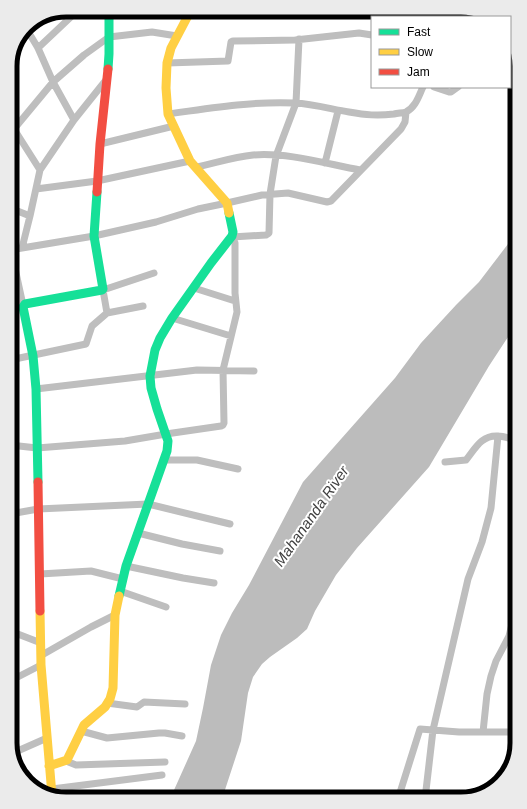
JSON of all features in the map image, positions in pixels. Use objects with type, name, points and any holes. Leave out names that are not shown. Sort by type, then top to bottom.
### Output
[{"type":"street","points":[[38,48],[71,17]]},
{"type":"street","points":[[107,313],[94,236],[109,37],[109,17]]},
{"type":"street","points":[[66,761],[81,731],[87,723],[105,707],[110,699],[113,688],[115,615],[120,591],[126,566],[167,450],[168,441],[155,402],[150,376],[155,350],[160,338],[172,318],[211,262],[232,236],[233,230],[227,203],[193,164],[168,114],[166,88],[167,63],[171,48],[187,17]]},
{"type":"street","points":[[17,126],[53,82],[84,55],[109,37],[152,32],[177,36]]},
{"type":"street","points":[[167,63],[228,61],[232,41],[299,39],[359,33],[371,35]]},
{"type":"street","points":[[29,34],[38,48],[53,82],[74,120]]},
{"type":"street","points":[[232,236],[268,234],[270,194],[276,156],[296,103],[299,39]]},
{"type":"street","points":[[22,248],[40,170],[74,120],[106,80]]},
{"type":"street","points":[[168,114],[231,106],[269,103],[296,103],[368,116],[382,115],[406,112],[412,108],[423,88]]},
{"type":"street","points":[[437,88],[451,92],[457,88]]},
{"type":"street","points":[[325,163],[338,111]]},
{"type":"street","points":[[17,249],[94,236],[156,222],[198,209],[262,195],[288,194],[327,202],[332,200],[401,129],[405,122],[406,112]]},
{"type":"street","points":[[100,144],[174,126]]},
{"type":"street","points":[[17,139],[40,170]]},
{"type":"street","points":[[36,189],[97,181],[193,164],[262,155],[295,158],[360,170]]},
{"type":"street","points":[[17,211],[30,216]]},
{"type":"street","points":[[17,446],[37,448],[125,441],[223,425],[223,370],[237,312],[235,242],[232,236]]},
{"type":"street","points":[[17,306],[103,290],[154,273]]},
{"type":"street","points":[[17,278],[33,356],[36,389],[41,660],[52,789]]},
{"type":"street","points":[[194,288],[236,301]]},
{"type":"street","points":[[17,359],[86,344],[92,326],[107,313],[143,306]]},
{"type":"street","points":[[172,318],[231,336]]},
{"type":"street","points":[[36,389],[197,370],[254,372]]},
{"type":"street","points":[[445,462],[466,460],[484,439],[498,436],[510,439]]},
{"type":"street","points":[[425,792],[433,730],[468,579],[482,542],[491,508],[498,436]]},
{"type":"street","points":[[164,460],[197,460],[238,469]]},
{"type":"street","points":[[17,513],[38,509],[148,504],[230,524]]},
{"type":"street","points":[[138,533],[182,544],[220,551]]},
{"type":"street","points":[[126,566],[214,583]]},
{"type":"street","points":[[40,574],[92,571],[123,580]]},
{"type":"street","points":[[120,591],[166,607]]},
{"type":"street","points":[[17,676],[91,627],[115,615]]},
{"type":"street","points":[[17,634],[41,643]]},
{"type":"street","points":[[483,732],[487,694],[491,676],[496,661],[510,636]]},
{"type":"street","points":[[107,704],[137,707],[144,702],[185,704]]},
{"type":"street","points":[[401,792],[420,729],[459,732],[510,732]]},
{"type":"street","points":[[81,731],[107,738],[159,733],[182,736]]},
{"type":"street","points":[[18,751],[47,738]]},
{"type":"street","points":[[49,766],[66,761],[76,765],[165,762]]},
{"type":"street","points":[[58,791],[162,775]]},
{"type":"water","name":"Mahananda River","points":[[510,240],[510,335],[489,366],[429,467],[357,548],[336,575],[315,611],[307,629],[262,664],[253,677],[248,693],[241,741],[224,792],[173,792],[196,741],[211,665],[221,635],[303,482],[395,378],[421,343],[479,282]]},
{"type":"traffic: fast","points":[[108,69],[109,17]]},
{"type":"traffic: fast","points":[[38,482],[36,389],[33,356],[23,307],[25,304],[103,289],[94,236],[97,192]]},
{"type":"traffic: fast","points":[[119,596],[126,566],[167,451],[168,441],[151,388],[150,376],[155,350],[160,338],[172,318],[232,236],[233,232],[229,213]]},
{"type":"traffic: slow","points":[[187,17],[171,48],[167,63],[166,88],[168,114],[190,161],[227,203],[229,213]]},
{"type":"traffic: slow","points":[[49,766],[67,760],[84,725],[105,707],[110,699],[113,688],[115,615],[119,596]]},
{"type":"traffic: slow","points":[[40,611],[41,665],[52,789]]},
{"type":"traffic: jam","points":[[97,192],[100,144],[108,69]]},
{"type":"traffic: jam","points":[[38,482],[40,611]]}]
